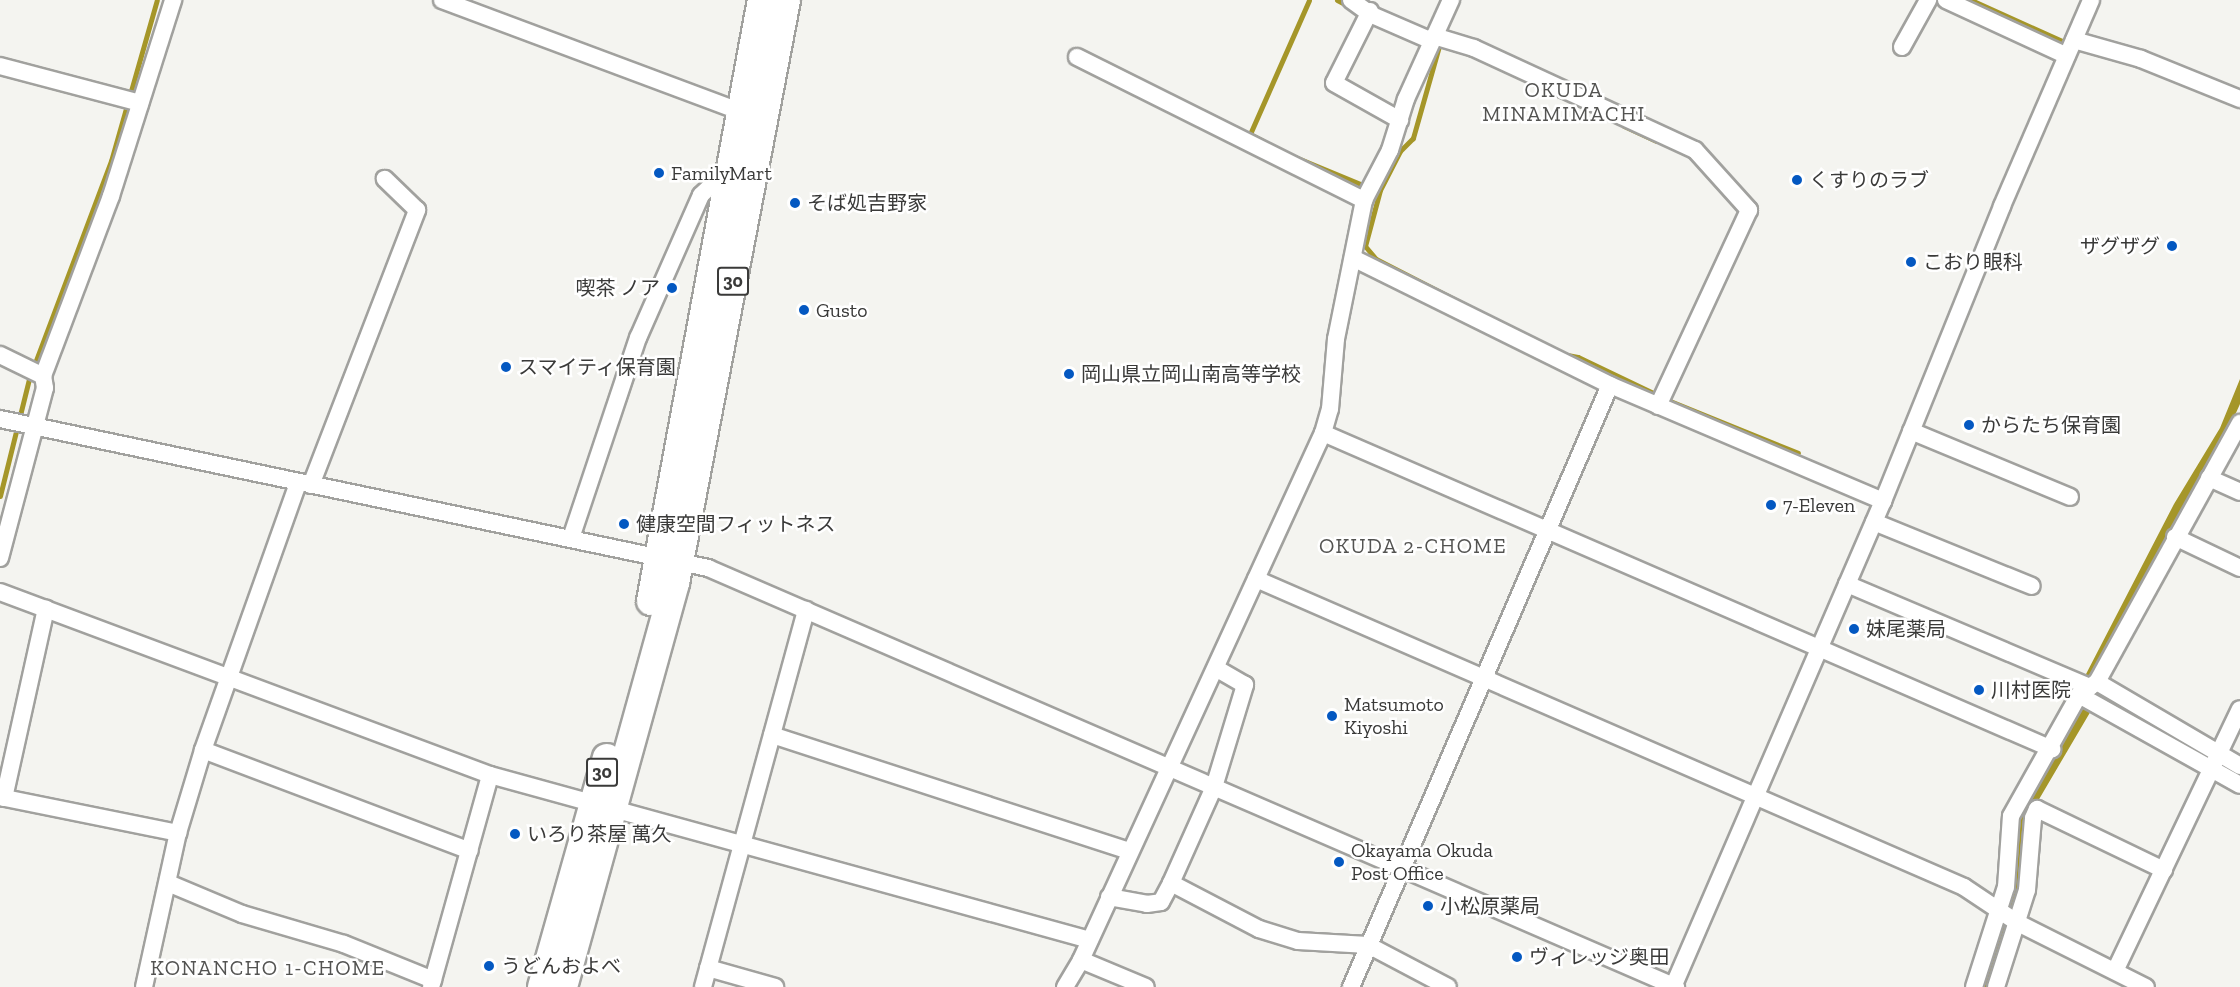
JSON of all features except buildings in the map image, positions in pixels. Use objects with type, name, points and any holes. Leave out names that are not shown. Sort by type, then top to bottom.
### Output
[{"type":"highway","name":"30","points":[[563,987],[603,805],[669,558],[753,116],[778,1]]},
{"type":"highway","name":"30","points":[[669,558],[731,166],[753,116]]},
{"type":"highway","name":"30","points":[[542,987],[603,805]]},
{"type":"street","points":[[36,372],[90,255],[173,0]]},
{"type":"street","points":[[442,0],[753,116]]},
{"type":"street","points":[[1351,0],[1433,39],[1474,48],[1695,150],[1749,210],[1660,400]]},
{"type":"street","points":[[1065,987],[1081,960],[1130,851],[1171,768],[1323,433],[1330,408],[1336,339],[1364,200],[1390,150],[1400,120],[1451,0]]},
{"type":"street","points":[[1902,47],[1928,0]]},
{"type":"street","points":[[1946,0],[2067,56]]},
{"type":"street","points":[[5,420],[708,568],[1674,987],[1883,501],[2091,0]]},
{"type":"street","points":[[1370,11],[1334,83],[1400,120]]},
{"type":"street","points":[[2074,40],[2141,59],[2240,99]]},
{"type":"street","points":[[1077,57],[1364,200]]},
{"type":"street","points":[[0,66],[105,96],[116,96],[139,102]]},
{"type":"street","points":[[571,538],[638,338],[701,195],[731,166]]},
{"type":"street","points":[[144,987],[178,833],[227,676],[417,210],[385,179]]},
{"type":"street","points":[[1353,258],[1610,385],[1660,400],[1883,501]]},
{"type":"street","points":[[0,355],[36,372],[45,388],[33,425],[0,558]]},
{"type":"street","points":[[1351,987],[1610,385]]},
{"type":"street","points":[[1974,987],[2006,887],[2011,816],[2240,423]]},
{"type":"street","points":[[1911,431],[2070,497]]},
{"type":"street","points":[[1323,433],[1821,646],[2052,749]]},
{"type":"street","points":[[2209,478],[2240,492]]},
{"type":"street","points":[[1874,522],[2032,586]]},
{"type":"street","points":[[2175,537],[2240,568]]},
{"type":"street","points":[[1256,579],[1964,887],[2018,923],[2146,987]]},
{"type":"street","points":[[1847,584],[2087,688],[2214,762],[2240,785]]},
{"type":"street","points":[[0,592],[490,775],[743,842],[1090,940]]},
{"type":"street","points":[[46,609],[2,797],[178,833]]},
{"type":"street","points":[[703,987],[806,610]]},
{"type":"street","points":[[1109,897],[1147,904],[1161,902],[1171,883],[1214,787],[1245,685],[1215,668]]},
{"type":"street","points":[[2087,688],[2099,706],[2214,762],[2240,766]]},
{"type":"street","points":[[2115,971],[2240,709]]},
{"type":"street","points":[[772,735],[1130,851]]},
{"type":"street","points":[[204,750],[470,851]]},
{"type":"street","points":[[168,882],[242,914],[344,944],[432,984],[490,775]]},
{"type":"street","points":[[1996,987],[2027,890],[2033,818],[2037,809],[2164,870]]},
{"type":"street","points":[[1171,883],[1259,929],[1298,941],[1368,945],[1448,987]]},
{"type":"street","points":[[1081,960],[1146,987]]},
{"type":"street","points":[[708,968],[775,987]]},
{"type":"shaded area","points":[[2240,379],[2240,404],[2226,435],[2097,673],[2104,692],[2240,771],[2240,780],[2095,704],[2028,818],[2021,901],[1990,987],[1981,987],[2010,904],[2016,819],[2088,699],[2085,676],[2174,504],[2220,428]]},
{"type":"waterway","points":[[0,496],[29,379],[111,161],[157,0]]},
{"type":"waterway","points":[[1263,141],[1250,134],[1309,0]]},
{"type":"waterway","points":[[1337,0],[1349,6]]},
{"type":"waterway","points":[[1971,0],[2062,41]]},
{"type":"waterway","points":[[1439,46],[1413,138],[1400,151],[1380,190],[1365,246],[1376,259],[1528,337]]},
{"type":"waterway","points":[[1624,126],[1656,141]]},
{"type":"waterway","points":[[1295,157],[1363,185]]},
{"type":"waterway","points":[[1562,354],[1578,357],[1670,401],[1798,453]]},
{"type":"waterway","points":[[2077,719],[2086,701]]},
{"type":"place","name":"FamilyMart","points":[[659,173]]},
{"type":"place","name":"くすりのラブ","points":[[1797,180]]},
{"type":"place","name":"そば処吉野家","points":[[795,203]]},
{"type":"place","name":"ザグザグ","points":[[2172,246]]},
{"type":"place","name":"こおり眼科","points":[[1911,262]]},
{"type":"place","name":"喫茶 ノア","points":[[672,288]]},
{"type":"place","name":"Gusto","points":[[804,310]]},
{"type":"place","name":"スマイティ保育園","points":[[506,367]]},
{"type":"place","name":"岡山県立岡山南高等学校","points":[[1069,374]]},
{"type":"place","name":"からたち保育園","points":[[1969,425]]},
{"type":"place","name":"7-Eleven","points":[[1771,505]]},
{"type":"place","name":"健康空間フィットネス","points":[[624,524]]},
{"type":"place","name":"妹尾薬局","points":[[1854,629]]},
{"type":"place","name":"川村医院","points":[[1979,690]]},
{"type":"place","name":"Matsumoto Kiyoshi","points":[[1332,716]]},
{"type":"place","name":"いろり茶屋 萬久","points":[[515,834]]},
{"type":"place","name":"Okayama Okuda Post Office","points":[[1339,862]]},
{"type":"place","name":"小松原薬局","points":[[1428,906]]},
{"type":"place","name":"ヴィレッジ奥田","points":[[1517,957]]},
{"type":"place","name":"うどんおよべ","points":[[489,966]]},
{"type":"district","name":"OKUDA MINAMIMACHI","points":[[1564,102]]},
{"type":"district","name":"OKUDA 2-CHOME","points":[[1413,546]]},
{"type":"district","name":"KONANCHO 1-CHOME","points":[[268,968]]}]
